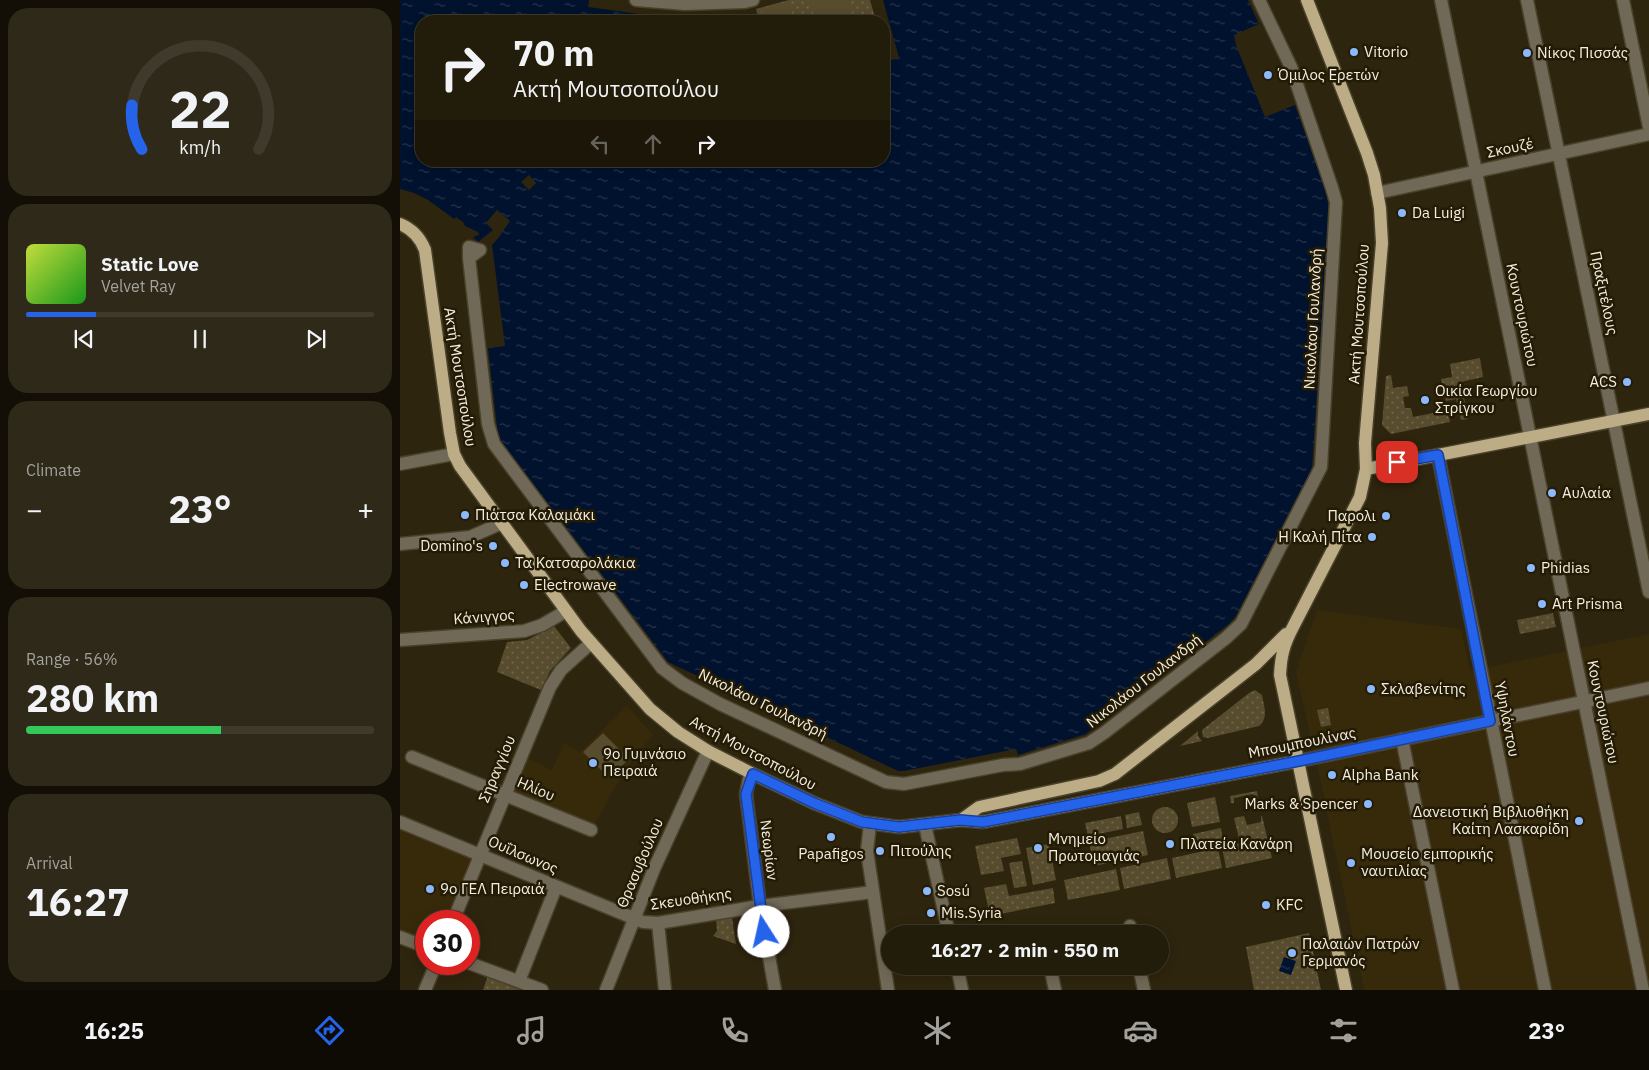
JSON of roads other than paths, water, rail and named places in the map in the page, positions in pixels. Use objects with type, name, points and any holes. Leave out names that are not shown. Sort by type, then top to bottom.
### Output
[{"type":"main road","name":"Ακτή Μουτσοπούλου","points":[[1293,627],[1357,504],[1364,486],[1366,468],[1365,443],[1382,243],[1377,193],[1367,152],[1307,0]]},
{"type":"main road","name":"Ακτή Μουτσοπούλου","points":[[400,224],[410,228],[421,241],[427,259],[441,377],[454,454],[469,481],[566,611],[591,643],[658,716],[678,732],[708,751],[849,818],[870,824],[899,827],[960,820]]},
{"type":"main road","points":[[1366,468],[1649,414]]},
{"type":"main road","points":[[1293,627],[1281,657],[1280,675],[1346,990]]},
{"type":"main road","points":[[960,820],[979,806],[1099,781],[1115,774],[1256,664],[1293,627]]},
{"type":"main road","name":"Μπουμπουλίνας","points":[[960,820],[983,822],[1299,761]]},
{"type":"street","points":[[636,0],[685,4],[745,2],[753,0]]},
{"type":"street","name":"Νικολάου Γουλανδρή","points":[[468,258],[488,424],[494,444],[662,668],[673,677],[720,704],[886,782],[894,784],[917,782],[1003,765],[1020,764],[1090,743],[1226,638],[1241,624],[1321,467],[1336,202],[1291,67],[1259,0]]},
{"type":"street","name":"Κουντουριώτου","points":[[1441,0],[1642,990]]},
{"type":"street","name":"Πραξιτέλους","points":[[1527,0],[1649,592]]},
{"type":"street","points":[[1623,0],[1649,127]]},
{"type":"street","name":"Σκουζέ","points":[[1377,193],[1649,134]]},
{"type":"street","points":[[400,464],[454,454]]},
{"type":"street","name":"Υψηλάντου","points":[[1438,455],[1545,990]]},
{"type":"street","points":[[400,544],[470,536],[502,523]]},
{"type":"street","name":"Κάνιγγος","points":[[400,640],[524,631],[542,625],[566,611]]},
{"type":"street","name":"Σηραγγίου","points":[[457,910],[550,687],[566,664],[591,643]]},
{"type":"street","name":"Μπουμπουλίνας","points":[[1299,761],[1649,688]]},
{"type":"street","points":[[1402,740],[1453,990]]},
{"type":"street","name":"Θρασυβούλου","points":[[606,990],[654,869],[708,751]]},
{"type":"street","name":"Ηλίου","points":[[412,757],[591,830]]},
{"type":"street","name":"Νεωρίων","points":[[753,774],[746,794],[760,906],[775,990]]},
{"type":"street","name":"Ουΐλσωνος","points":[[400,822],[633,919]]},
{"type":"street","points":[[870,824],[867,851],[888,990]]},
{"type":"street","points":[[925,825],[947,925]]},
{"type":"street","points":[[519,981],[556,887]]},
{"type":"street","name":"Σκευοθήκης","points":[[633,919],[643,922],[658,922],[760,906],[873,892]]},
{"type":"street","points":[[658,922],[665,990]]},
{"type":"street","points":[[400,937],[415,943]]},
{"type":"street","points":[[480,966],[542,990]]},
{"type":"street","points":[[426,990],[432,975]]},
{"type":"street","points":[[958,975],[962,990]]},
{"type":"street","points":[[1052,975],[1055,990]]},
{"type":"street","points":[[1141,975],[1144,990]]},
{"type":"water","points":[[400,0],[589,0],[588,7],[646,15],[415,15],[415,167],[890,167],[890,60],[899,58],[890,25],[890,15],[887,15],[883,0],[1248,0],[1259,24],[1234,35],[1236,45],[1265,117],[1295,105],[1326,191],[1329,207],[1312,468],[1236,616],[1229,624],[1086,734],[1018,755],[1016,749],[898,771],[668,662],[498,436],[488,348],[505,346],[492,245],[510,221],[497,210],[486,223],[493,230],[478,242],[473,237],[479,235],[478,232],[465,226],[456,217],[454,219],[428,200],[400,189]],"holes":[[[529,175],[536,183],[529,190],[521,182]]]},
{"type":"water","points":[[1284,957],[1296,961],[1291,975],[1279,971]]},
{"type":"place","name":"Vitorio","points":[[1354,52]]},
{"type":"place","name":"Νίκος Πισσάς","points":[[1527,53]]},
{"type":"place","name":"Όμιλος Ερετών","points":[[1268,75]]},
{"type":"place","name":"Da Luigi","points":[[1402,213]]},
{"type":"place","name":"ACS","points":[[1627,382]]},
{"type":"place","name":"Οικία Γεωργίου Στρίγκου","points":[[1425,400]]},
{"type":"place","name":"Αυλαία","points":[[1552,493]]},
{"type":"place","name":"Πιάτσα Καλαμάκι","points":[[465,515]]},
{"type":"place","name":"Παρολι","points":[[1386,516]]},
{"type":"place","name":"Η Καλή Πίτα","points":[[1372,537]]},
{"type":"place","name":"Domino's","points":[[493,546]]},
{"type":"place","name":"Τα Κατσαρολάκια","points":[[505,563]]},
{"type":"place","name":"Phidias","points":[[1531,568]]},
{"type":"place","name":"Electrowave","points":[[524,585]]},
{"type":"place","name":"Art Prisma","points":[[1542,604]]},
{"type":"place","name":"Σκλαβενίτης","points":[[1371,689]]},
{"type":"place","name":"9ο Γυμνάσιο Πειραιά","points":[[593,763]]},
{"type":"place","name":"Alpha Bank","points":[[1332,775]]},
{"type":"place","name":"Marks & Spencer","points":[[1368,804]]},
{"type":"place","name":"Δανειστική Βιβλιοθήκη Καίτη Λασκαρίδη","points":[[1579,821]]},
{"type":"place","name":"Papafigos","points":[[831,837]]},
{"type":"place","name":"Πλατεία Κανάρη","points":[[1170,844]]},
{"type":"place","name":"Μνημείο Πρωτομαγιάς","points":[[1038,848]]},
{"type":"place","name":"Πιτούλης","points":[[880,851]]},
{"type":"place","name":"Μουσείο εμπορικής ναυτιλίας","points":[[1351,863]]},
{"type":"place","name":"9ο ΓΕΛ Πειραιά","points":[[430,889]]},
{"type":"place","name":"Sosú","points":[[927,891]]},
{"type":"place","name":"KFC","points":[[1266,905]]},
{"type":"place","name":"Mis.Syria","points":[[931,913]]},
{"type":"place","name":"Παλαιών Πατρών Γερμανός","points":[[1292,953]]}]
